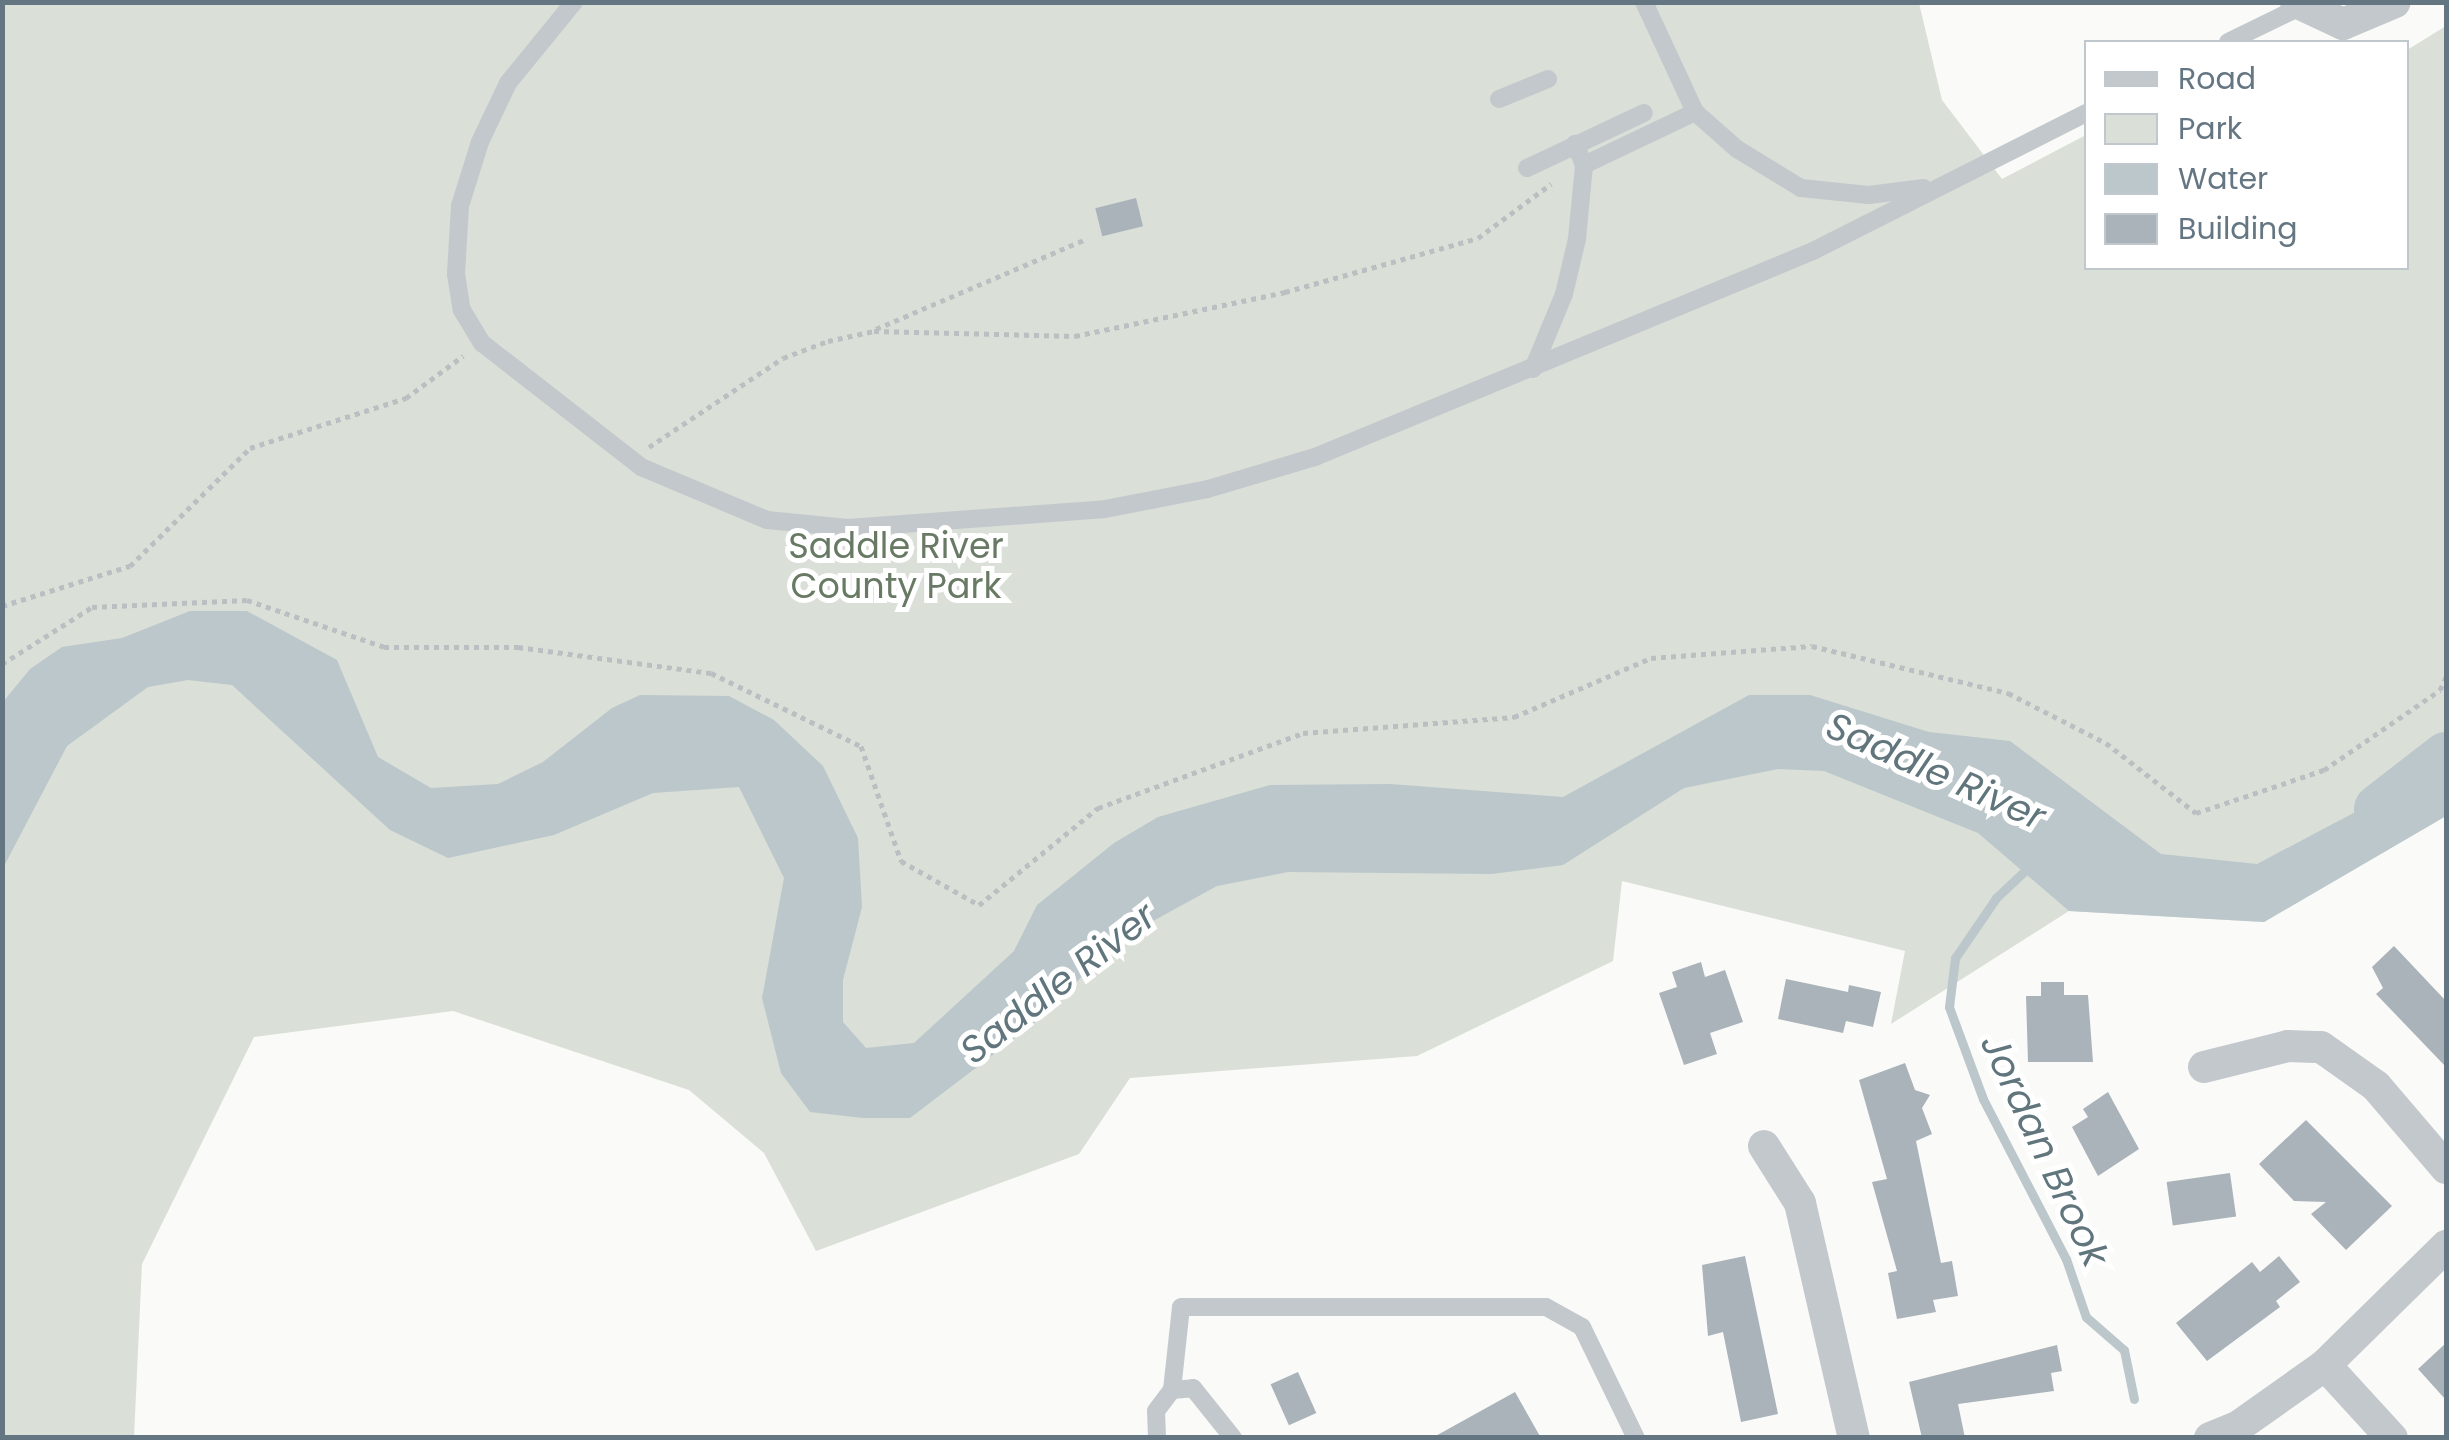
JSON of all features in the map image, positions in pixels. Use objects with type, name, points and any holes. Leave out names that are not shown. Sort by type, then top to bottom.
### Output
[{"type":"street","points":[[2297,5],[2343,24],[2395,2]]},
{"type":"street","points":[[2204,1068],[2288,1046],[2320,1047],[2376,1086],[2446,1168]]},
{"type":"street","points":[[1764,1146],[1800,1203],[1854,1438]]},
{"type":"street","points":[[2210,1438],[2240,1426],[2325,1365],[2446,1246]]},
{"type":"street","points":[[2325,1365],[2392,1438]]},
{"type":"lane","points":[[574,2],[508,83],[460,206],[456,274],[462,310],[482,343],[629,459],[707,499],[768,520],[848,528],[1105,509],[1208,490],[1316,457],[1813,251],[2084,113]]},
{"type":"lane","points":[[1644,2],[1695,112],[1737,149],[1801,188],[1869,195],[1939,186]]},
{"type":"lane","points":[[2232,40],[2297,5]]},
{"type":"lane","points":[[1500,99],[1548,79]]},
{"type":"lane","points":[[1584,166],[1695,112]]},
{"type":"lane","points":[[1527,168],[1644,114]]},
{"type":"lane","points":[[1533,368],[1564,294],[1584,166],[1576,144]]},
{"type":"lane","points":[[1156,1438],[1156,1410],[1172,1390],[1181,1307],[1546,1307],[1582,1326],[1636,1438]]},
{"type":"lane","points":[[1172,1390],[1193,1388],[1233,1438]]},
{"type":"path","points":[[874,331],[1075,336],[1356,276],[1478,238],[1517,204],[1584,166]]},
{"type":"path","points":[[629,459],[783,358],[874,331],[1086,239]]},
{"type":"path","points":[[2,606],[130,566],[250,448],[406,398],[482,343]]},
{"type":"path","points":[[2,664],[92,607],[247,600],[384,646],[518,646],[711,673],[861,746],[901,861],[979,906],[1098,808],[1304,733],[1514,717],[1651,658],[1812,646],[2008,693],[2106,743],[2196,813],[2324,770],[2440,690],[2446,677]]},
{"type":"green space","name":"Saddle River County Park","points":[[3,3],[1919,3],[1942,100],[2002,179],[2084,136],[2084,270],[2409,270],[2409,49],[2446,26],[2446,816],[2264,922],[2069,911],[1891,1024],[1905,951],[1622,881],[1613,961],[1417,1056],[1130,1078],[1079,1154],[816,1251],[764,1153],[689,1090],[453,1011],[254,1037],[142,1264],[134,1437],[3,1438]]},
{"type":"water","points":[[190,611],[247,611],[337,660],[378,757],[431,788],[498,784],[543,762],[612,708],[640,695],[729,696],[774,720],[823,766],[858,838],[862,907],[843,980],[843,1022],[866,1048],[914,1043],[1014,951],[1037,905],[1114,843],[1158,817],[1270,785],[1390,784],[1563,797],[1749,695],[1810,695],[1929,732],[2010,741],[2161,854],[2257,864],[2446,764],[2446,816],[2264,922],[2069,911],[1978,833],[1824,771],[1778,769],[1684,788],[1563,865],[1491,874],[1288,872],[1217,886],[1122,938],[1032,1025],[910,1118],[863,1118],[810,1112],[781,1073],[762,998],[784,878],[739,787],[653,793],[554,835],[448,858],[390,830],[232,685],[188,680],[148,687],[67,746],[3,868],[3,702],[30,669],[62,647],[122,638]]},
{"type":"building","points":[[1136,198],[1143,226],[1102,236],[1095,208]]},
{"type":"building","points":[[2394,946],[2446,1001],[2446,1067],[2376,994],[2383,988],[2372,967]]},
{"type":"building","points":[[1701,962],[1705,977],[1725,970],[1743,1022],[1710,1033],[1717,1054],[1684,1065],[1659,993],[1677,987],[1672,972]]},
{"type":"building","points":[[1786,979],[1848,992],[1849,985],[1881,992],[1873,1027],[1846,1021],[1843,1033],[1778,1019]]},
{"type":"building","points":[[2041,982],[2064,982],[2064,995],[2088,995],[2093,1062],[2028,1062],[2026,996],[2041,996]]},
{"type":"building","points":[[1905,1063],[1915,1090],[1930,1095],[1922,1108],[1932,1134],[1916,1141],[1941,1263],[1952,1261],[1958,1296],[1933,1300],[1936,1312],[1897,1319],[1888,1273],[1897,1271],[1872,1182],[1887,1179],[1859,1080]]},
{"type":"building","points":[[2108,1092],[2139,1149],[2098,1176],[2072,1127],[2088,1117],[2083,1109]]},
{"type":"building","points":[[2306,1120],[2392,1206],[2346,1250],[2311,1214],[2326,1202],[2294,1201],[2259,1164]]},
{"type":"building","points":[[2230,1173],[2236,1217],[2173,1225],[2167,1182]]},
{"type":"building","points":[[1745,1256],[1778,1414],[1741,1422],[1723,1332],[1708,1336],[1702,1265]]},
{"type":"building","points":[[2279,1256],[2300,1282],[2276,1301],[2280,1307],[2207,1361],[2176,1323],[2252,1262],[2260,1272]]},
{"type":"building","points":[[2446,1343],[2446,1400],[2418,1369]]},
{"type":"building","points":[[2057,1345],[2062,1371],[2051,1373],[2054,1391],[1958,1404],[1965,1438],[1922,1438],[1909,1382]]},
{"type":"building","points":[[1298,1372],[1316,1413],[1289,1425],[1271,1384]]},
{"type":"building","points":[[1515,1392],[1541,1438],[1432,1438]]},
{"type":"waterway","name":"Saddle River","points":[[2379,809],[2446,757]]},
{"type":"waterway","name":"Jordan Brook","points":[[2032,864],[1996,898],[1955,958],[1949,1007],[1983,1099],[2066,1259],[2086,1317],[2124,1350],[2134,1399]]}]
